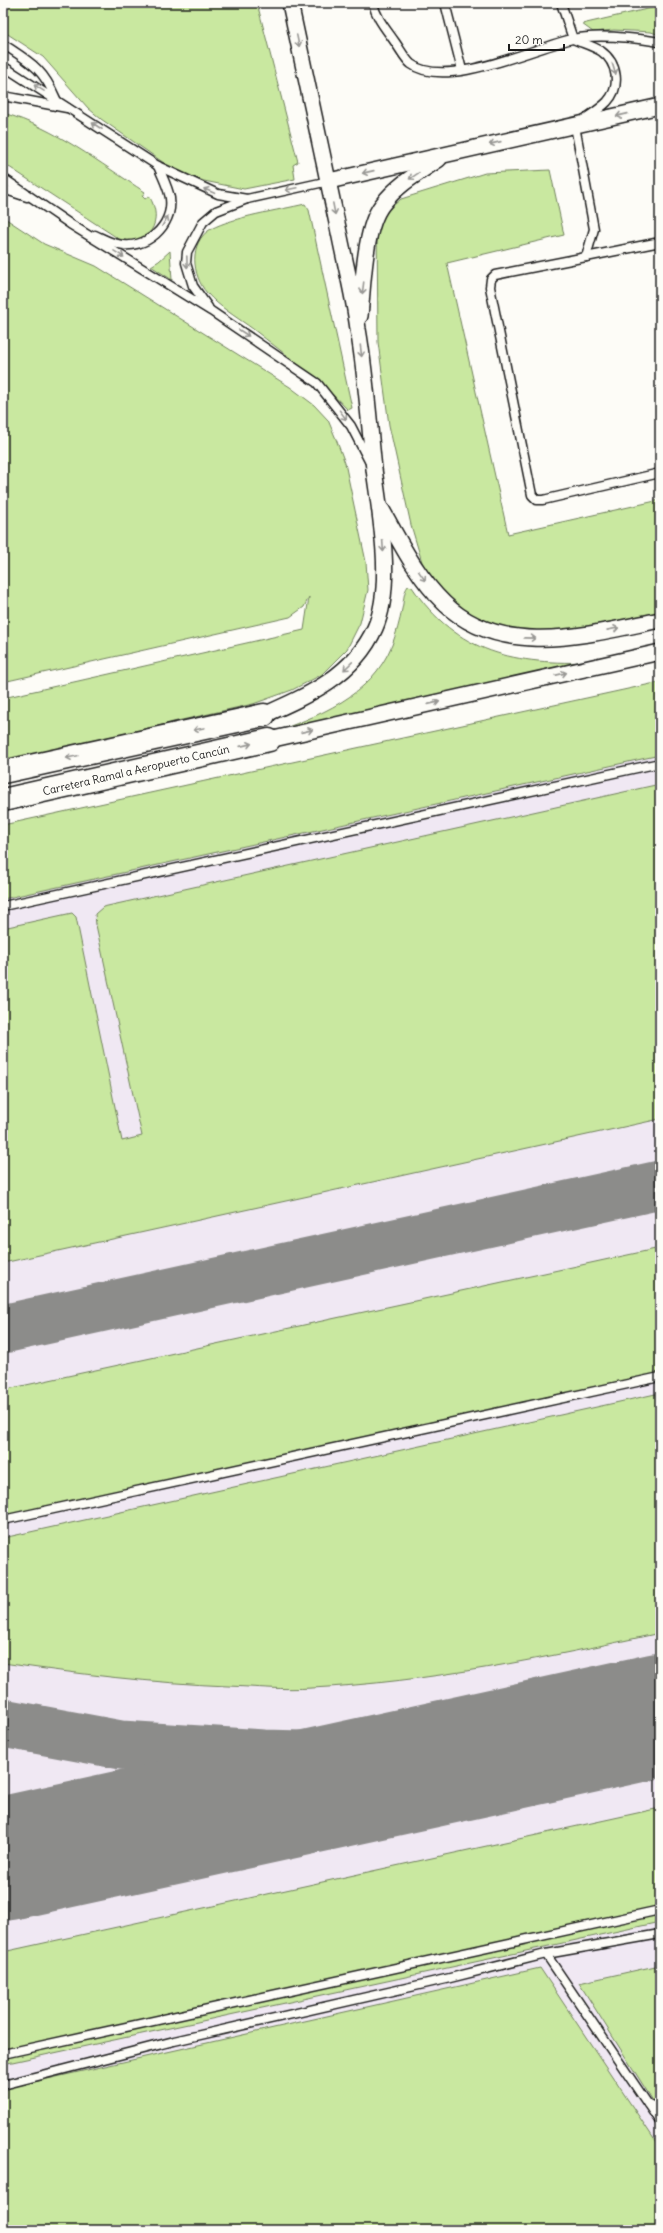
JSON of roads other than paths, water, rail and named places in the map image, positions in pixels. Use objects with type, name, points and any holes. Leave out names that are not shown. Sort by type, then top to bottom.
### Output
[{"type":"main road","points":[[3,772],[264,715]]},
{"type":"main road","name":"Carretera Ramal a Aeropuerto Cancún","points":[[3,800],[269,740]]},
{"type":"street","points":[[264,715],[301,698],[332,681],[351,664],[375,628],[382,606],[385,581],[380,507],[374,470],[358,329],[329,181],[291,10],[286,3]]},
{"type":"street","points":[[329,181],[660,106]]},
{"type":"street","points":[[358,329],[369,237],[374,218],[381,206],[398,188],[446,154]]},
{"type":"street","points":[[380,507],[412,562],[440,598],[463,619],[485,628],[505,635],[523,638],[575,637],[660,620]]},
{"type":"street","points":[[269,740],[660,652]]},
{"type":"lane","points":[[373,3],[376,15],[411,64],[425,71],[436,73],[462,70],[573,39],[604,38],[660,42]]},
{"type":"lane","points":[[445,3],[462,70]]},
{"type":"lane","points":[[561,3],[573,39],[602,52],[612,62],[617,79],[613,95],[606,103],[575,126],[594,229],[586,257]]},
{"type":"lane","points":[[3,44],[38,68],[49,83],[56,99]]},
{"type":"lane","points":[[3,66],[72,109],[158,166],[218,194],[247,199]]},
{"type":"lane","points":[[3,96],[72,109]]},
{"type":"lane","points":[[70,224],[118,245],[134,245],[146,241],[156,234],[166,222],[170,211],[170,199],[158,166]]},
{"type":"lane","points":[[3,178],[70,224],[211,311],[317,383],[351,426],[374,470]]},
{"type":"lane","points":[[211,311],[193,286],[188,274],[187,252],[203,222],[216,211],[247,199],[329,181]]},
{"type":"lane","points":[[3,189],[39,202]]},
{"type":"lane","points":[[660,242],[495,275],[491,280],[490,287],[532,495],[537,500],[543,500],[660,473]]},
{"type":"lane","points":[[3,906],[660,763]]},
{"type":"lane","points":[[3,1520],[660,1377]]},
{"type":"lane","points":[[3,2054],[660,1910]]},
{"type":"lane","points":[[3,2085],[174,2042],[450,1978],[546,1954],[660,1934]]},
{"type":"lane","points":[[546,1954],[660,2122]]},
{"type":"lane","points":[[648,2104],[660,2109]]}]
